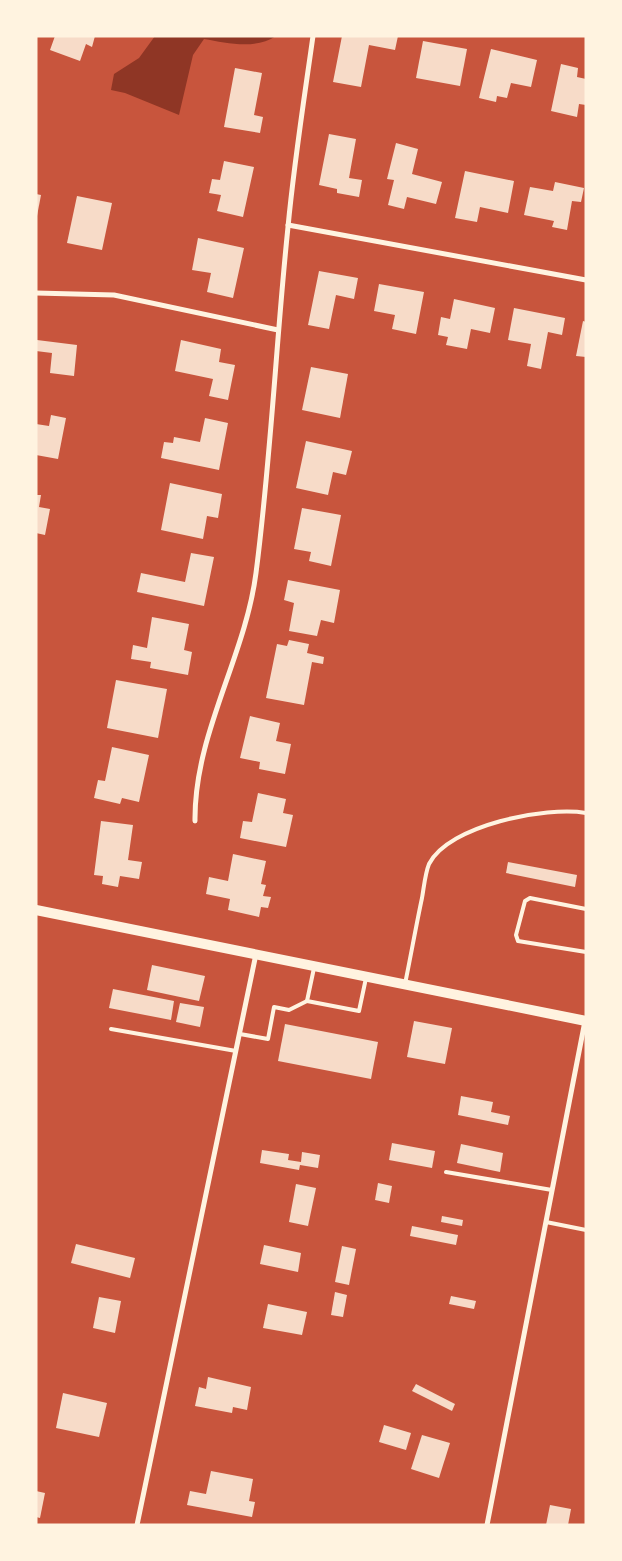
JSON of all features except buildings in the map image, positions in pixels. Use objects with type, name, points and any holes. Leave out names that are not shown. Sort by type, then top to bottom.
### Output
[{"type":"main road","points":[[36,910],[585,1019]]},
{"type":"street","points":[[195,821],[195,794],[200,767],[210,731],[241,644],[251,605],[256,574],[288,225],[313,36]]},
{"type":"street","points":[[288,225],[586,280]]},
{"type":"street","points":[[36,293],[114,295],[278,330]]},
{"type":"street","points":[[137,1525],[256,954]]},
{"type":"street","points":[[487,1525],[585,1019]]},
{"type":"lane","points":[[405,984],[428,866],[443,846],[491,823],[539,813],[574,811],[586,814]]},
{"type":"lane","points":[[586,909],[530,898],[525,901],[516,935],[518,941],[586,952]]},
{"type":"lane","points":[[307,1001],[314,966]]},
{"type":"lane","points":[[240,1034],[268,1040],[274,1007],[289,1010],[307,1001],[359,1011],[366,976]]},
{"type":"lane","points":[[111,1029],[236,1051]]},
{"type":"lane","points":[[446,1172],[552,1190]]},
{"type":"lane","points":[[546,1222],[586,1230]]},
{"type":"shaded area","points":[[155,36],[276,36],[259,43],[250,44],[231,44],[204,39],[193,55],[179,115],[125,93],[111,90],[114,74],[139,58]]}]
